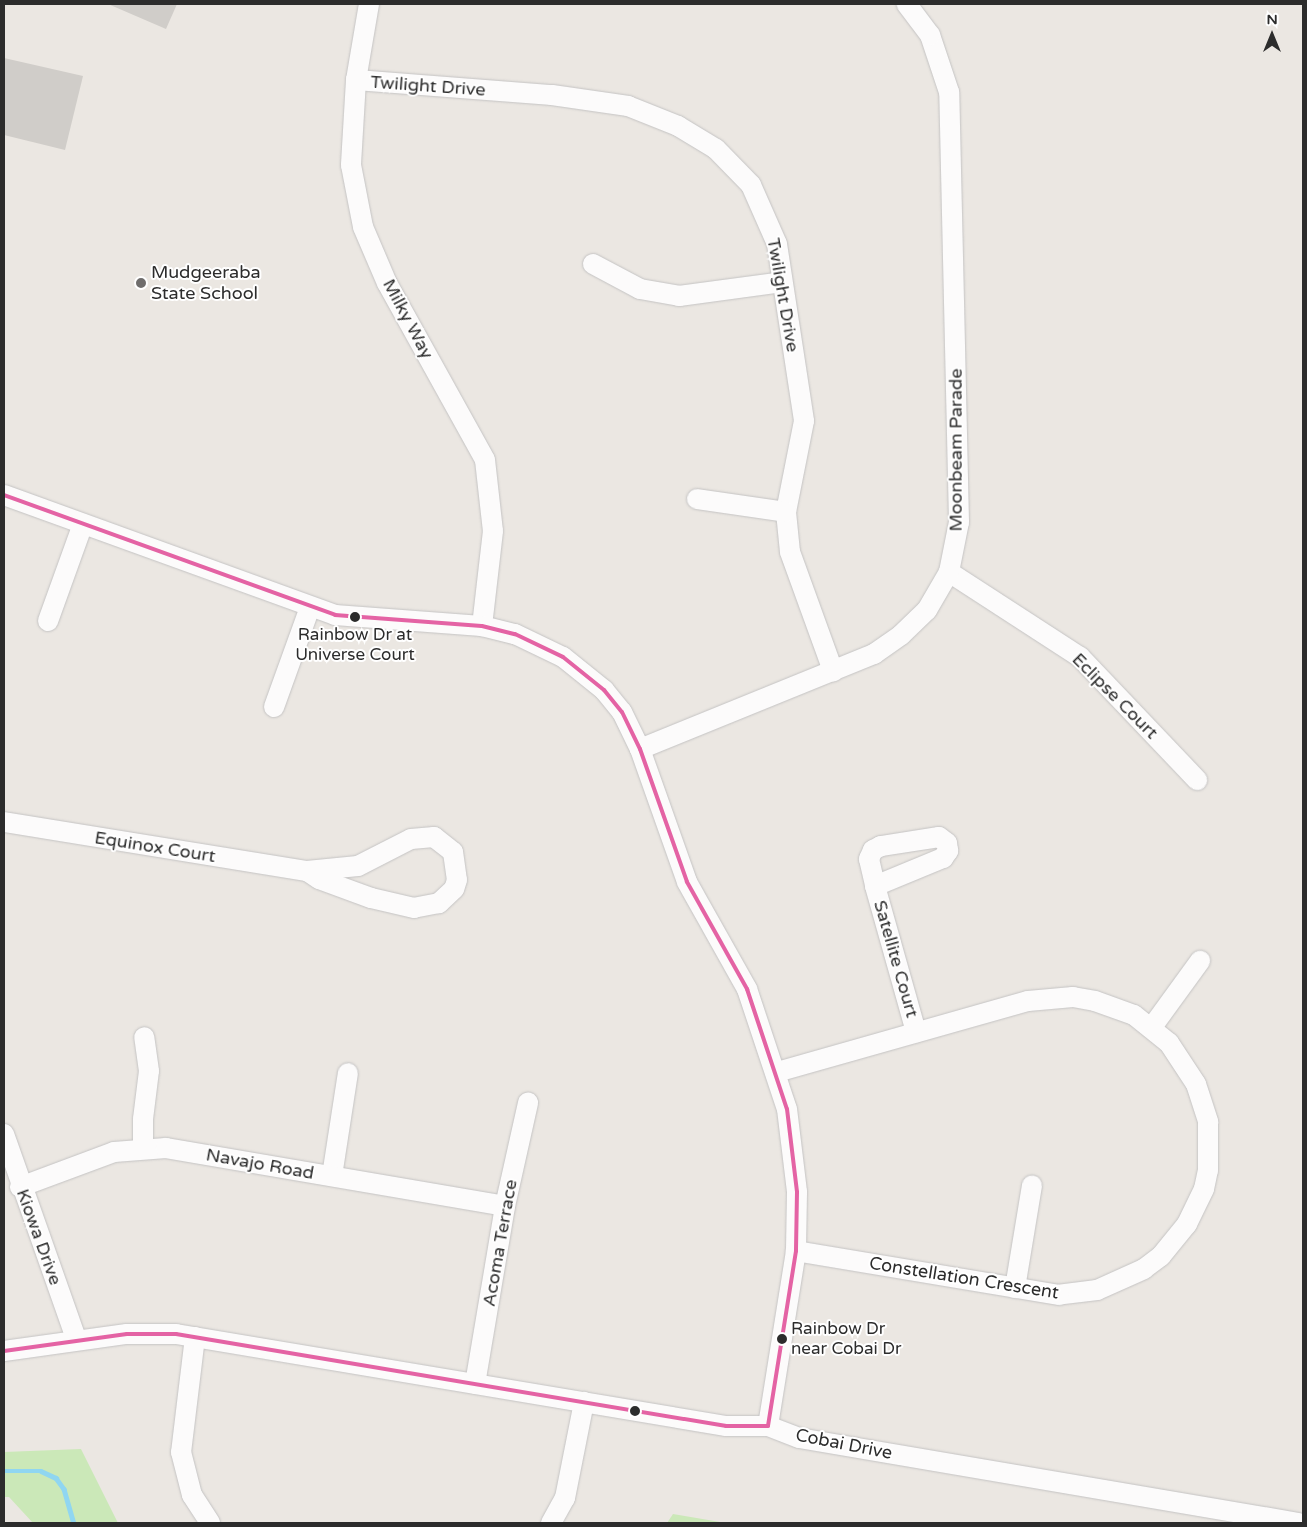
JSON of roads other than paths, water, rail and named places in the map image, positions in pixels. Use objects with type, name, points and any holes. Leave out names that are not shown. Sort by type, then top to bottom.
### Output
[{"type":"street","name":"Milky Way","points":[[369,4],[356,80],[351,165],[363,227],[387,283],[485,460],[493,531],[482,626]]},
{"type":"street","name":"Moonbeam Parade","points":[[640,749],[874,654],[902,635],[927,610],[949,572],[959,522],[949,92],[930,35],[907,4]]},
{"type":"street","name":"Twilight Drive","points":[[356,80],[552,95],[628,106],[678,126],[716,149],[751,185],[777,244],[804,421],[786,512],[790,552],[833,671]]},
{"type":"street","points":[[593,264],[640,289],[679,296],[782,282]]},
{"type":"street","points":[[4,495],[310,607],[356,618],[482,626],[540,644],[582,670],[622,712],[640,749],[678,859],[702,910],[747,989],[777,1072],[786,1109],[795,1169],[796,1251],[768,1426]]},
{"type":"street","points":[[697,498],[786,512]]},
{"type":"street","points":[[48,621],[83,524]]},
{"type":"street","name":"Eclipse Court","points":[[949,572],[1080,657],[1196,780]]},
{"type":"street","points":[[274,707],[310,607]]},
{"type":"street","name":"Equinox Court","points":[[4,822],[307,871],[358,866],[422,836],[434,837],[449,847],[457,865],[457,880],[454,889],[439,903],[403,907],[319,880],[307,871]]},
{"type":"street","name":"Satellite Court","points":[[875,886],[916,1032]]},
{"type":"street","points":[[1152,1027],[1200,961]]},
{"type":"street","name":"Constellation Crescent","points":[[777,1072],[1028,1001],[1052,998],[1095,1000],[1134,1015],[1152,1027],[1182,1058],[1205,1107],[1210,1154],[1204,1189],[1196,1207],[1187,1224],[1161,1256],[1123,1281],[1079,1294],[1015,1288],[796,1251]]},
{"type":"street","points":[[143,1148],[143,1119],[149,1071],[144,1037]]},
{"type":"street","points":[[332,1176],[348,1074]]},
{"type":"street","name":"Acoma Terrace","points":[[475,1384],[505,1206],[528,1103]]},
{"type":"street","name":"Kiowa Drive","points":[[4,1134],[20,1186],[76,1339]]},
{"type":"street","name":"Navajo Road","points":[[20,1186],[95,1158],[143,1148],[166,1148],[505,1206]]},
{"type":"street","points":[[1015,1288],[1032,1185]]},
{"type":"street","name":"Cobai Drive","points":[[4,1351],[76,1339],[149,1333],[194,1337],[726,1426],[768,1426],[799,1438],[1299,1523]]},
{"type":"street","points":[[194,1337],[181,1452],[192,1495],[210,1523]]},
{"type":"street","points":[[551,1523],[565,1498],[584,1402]]},
{"type":"waterway","points":[[4,1471],[41,1471],[56,1478],[64,1489],[74,1523]]},
{"type":"place","name":"Mudgeeraba State School","points":[[141,283]]},
{"type":"place","name":"Rainbow Dr at Universe Court","points":[[355,617]]},
{"type":"place","name":"Rainbow Dr near Cobai Dr","points":[[782,1339]]}]
